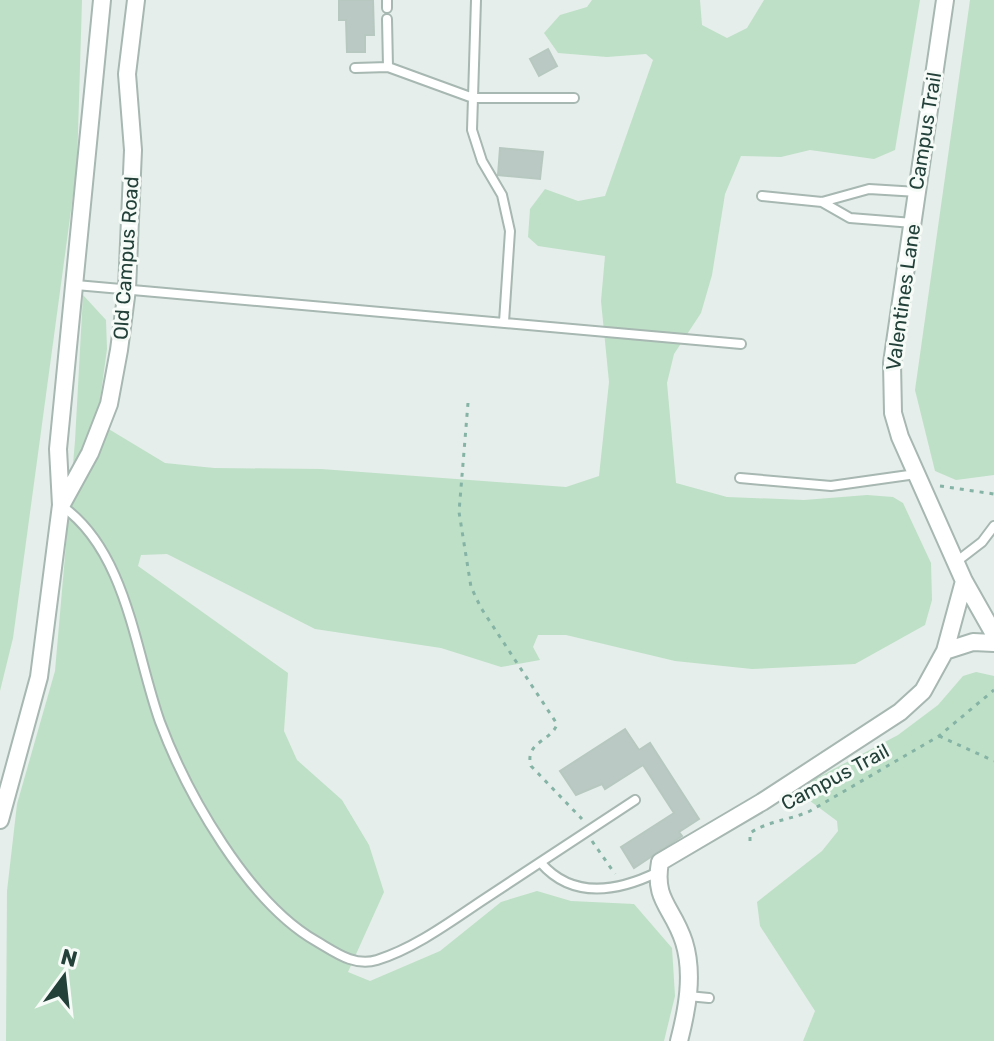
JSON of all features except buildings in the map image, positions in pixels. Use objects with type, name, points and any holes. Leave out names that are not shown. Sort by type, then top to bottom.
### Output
[{"type":"street","name":"Old Campus Road","points":[[0,820],[39,677],[61,505],[58,449],[102,0]]},
{"type":"street","name":"Old Campus Road","points":[[61,505],[90,453],[109,404],[127,289],[133,150],[127,74],[136,0]]},
{"type":"street","name":"Valentines Lane","points":[[945,0],[891,393],[900,437],[964,581],[994,634]]},
{"type":"street","points":[[679,1041],[688,996],[684,943],[656,885],[660,862],[762,802],[900,712],[923,691],[945,651],[964,581]]},
{"type":"street","points":[[945,651],[973,642],[994,643]]},
{"type":"lane","points":[[476,0],[472,130],[482,161],[502,195],[510,231],[504,322]]},
{"type":"lane","points":[[387,19],[388,67]]},
{"type":"lane","points":[[355,68],[388,67],[473,98],[574,98]]},
{"type":"lane","points":[[762,196],[822,202],[869,189],[918,192]]},
{"type":"lane","points":[[822,202],[850,218],[913,223]]},
{"type":"lane","points":[[76,285],[741,344]]},
{"type":"lane","points":[[740,478],[831,486],[916,474]]},
{"type":"lane","points":[[61,505],[81,519],[110,568],[126,608],[160,722],[189,789],[209,822],[269,903],[305,935],[346,958],[376,960],[426,937],[635,800]]},
{"type":"lane","points":[[956,563],[982,542],[994,526]]},
{"type":"lane","points":[[541,863],[551,875],[568,883],[595,888],[625,888],[658,872]]},
{"type":"lane","points":[[688,996],[709,998]]},
{"type":"path","points":[[468,403],[459,512],[471,587],[481,608],[557,724],[555,731],[533,748],[529,758],[531,766],[584,822],[625,888]]},
{"type":"path","points":[[930,485],[994,494]]},
{"type":"path","name":"Campus Trail","points":[[750,841],[750,833],[760,826],[791,820],[810,811],[939,736],[994,690]]},
{"type":"path","points":[[939,736],[994,761]]},
{"type":"green space","points":[[0,0],[82,0],[77,166],[13,638],[0,691]]},
{"type":"green space","points":[[592,0],[700,0],[702,25],[727,38],[747,28],[764,0],[920,0],[895,150],[874,159],[810,150],[781,157],[741,156],[725,194],[712,275],[701,313],[674,354],[667,383],[676,483],[727,497],[804,500],[867,495],[893,497],[903,503],[931,563],[932,600],[925,625],[855,664],[752,669],[675,661],[566,635],[538,635],[533,647],[540,660],[501,667],[441,648],[315,629],[167,554],[141,555],[138,566],[288,673],[284,731],[297,760],[342,800],[369,845],[384,892],[348,972],[370,981],[440,951],[501,902],[537,891],[571,901],[634,904],[672,948],[675,996],[664,1041],[6,1041],[7,891],[17,804],[55,671],[75,441],[83,295],[106,320],[107,349],[97,422],[165,463],[214,468],[321,469],[566,487],[599,476],[609,382],[601,301],[605,256],[538,246],[528,237],[530,209],[545,189],[578,201],[605,196],[653,60],[646,54],[607,57],[558,53],[544,33],[560,15],[587,7]]},
{"type":"green space","points":[[970,0],[994,0],[994,475],[956,480],[935,471],[915,390]]},
{"type":"green space","points":[[976,672],[994,676],[994,1041],[803,1041],[815,1011],[760,926],[757,902],[822,851],[838,831],[837,821],[802,795],[811,781],[898,735],[938,705],[963,676]]}]
